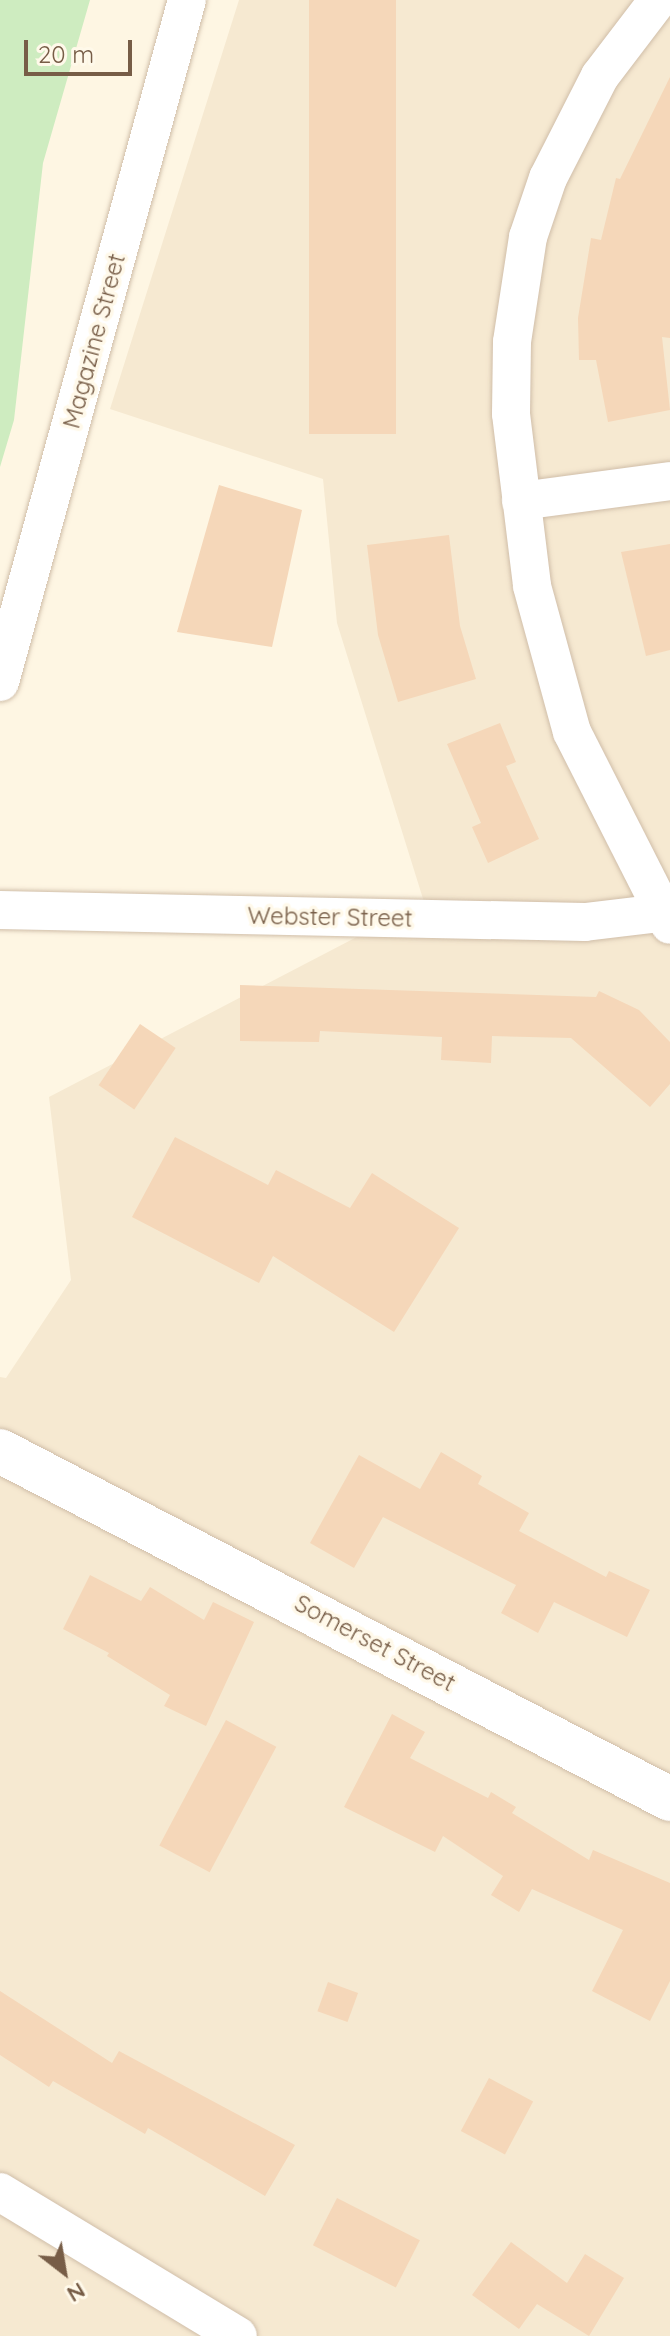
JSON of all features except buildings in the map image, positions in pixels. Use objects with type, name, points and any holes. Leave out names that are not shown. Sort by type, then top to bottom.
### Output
[{"type":"main road","name":"Somerset Street","points":[[0,1451],[194,1548],[670,1799]]},
{"type":"main road","name":"Somerset Street","points":[[0,1475],[78,1492]]},
{"type":"street","name":"Magazine Street","points":[[0,682],[187,0]]},
{"type":"street","points":[[658,0],[600,76],[571,125],[528,237],[512,342],[511,414],[532,586],[572,732],[665,919]]},
{"type":"street","points":[[521,501],[670,481]]},
{"type":"street","name":"Webster Street","points":[[0,910],[585,922],[665,919]]},
{"type":"street","points":[[0,2192],[238,2336]]},
{"type":"shaded area","points":[[239,0],[670,0],[670,2336],[0,2336],[0,1377],[6,1378],[71,1280],[49,1097],[424,902],[337,623],[323,479],[110,409]]},
{"type":"green space","points":[[0,0],[90,0],[43,163],[14,420],[0,467]]}]
